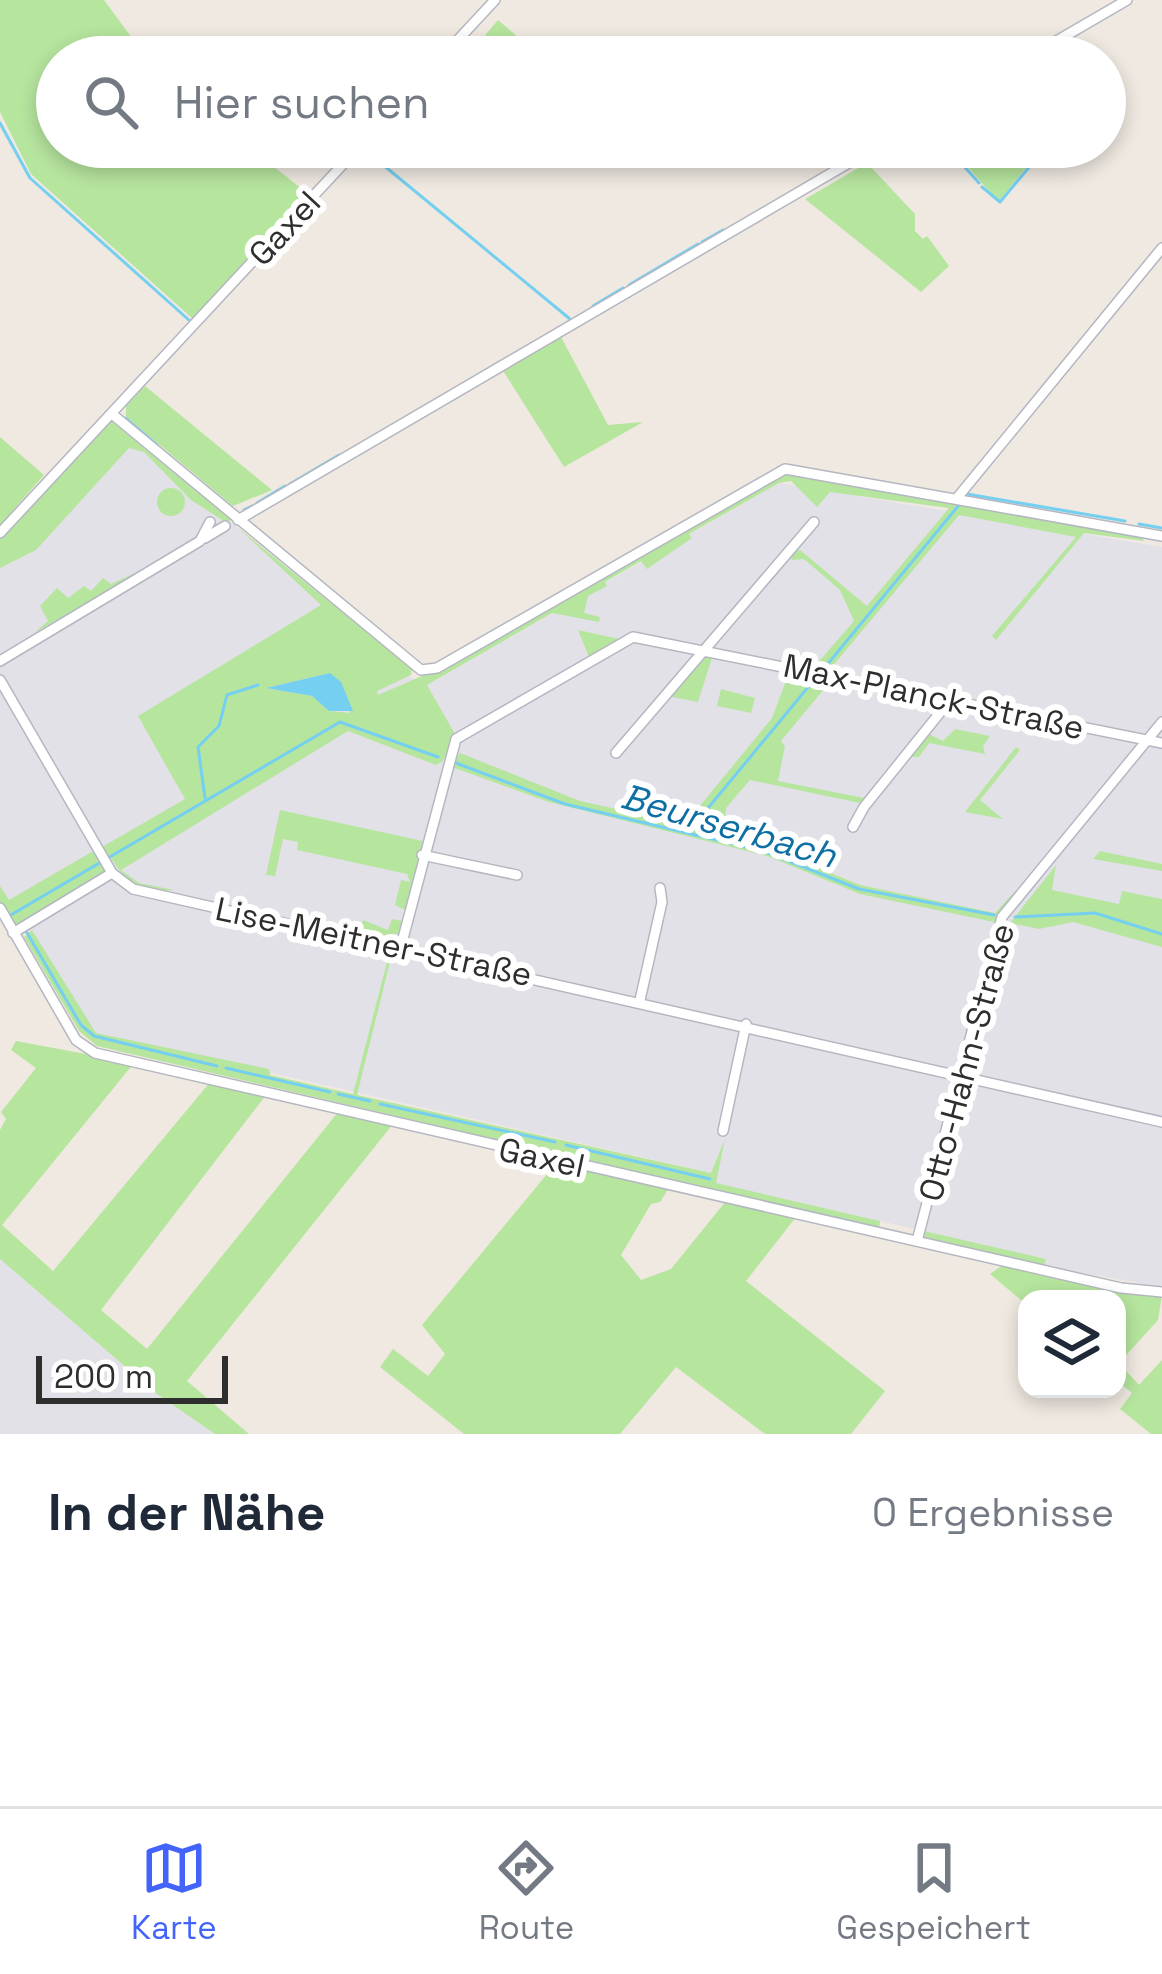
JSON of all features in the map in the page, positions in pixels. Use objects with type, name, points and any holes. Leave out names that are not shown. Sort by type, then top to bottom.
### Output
[{"type":"street","points":[[462,36],[495,0]]},
{"type":"street","points":[[1065,36],[1126,0]]},
{"type":"street","name":"Gaxel","points":[[0,533],[340,168]]},
{"type":"street","points":[[238,520],[840,168]]},
{"type":"street","points":[[957,498],[1162,248]]},
{"type":"street","points":[[112,414],[407,664],[428,670],[778,471],[1162,536]]},
{"type":"street","points":[[200,541],[211,522]]},
{"type":"street","points":[[616,753],[814,522]]},
{"type":"street","points":[[0,662],[225,526]]},
{"type":"street","name":"Max-Planck-Straße","points":[[401,946],[447,759],[460,735],[630,638],[1162,743]]},
{"type":"street","points":[[0,680],[108,865],[13,933]]},
{"type":"street","points":[[853,827],[951,699]]},
{"type":"street","name":"Otto-Hahn-Straße","points":[[917,1241],[1002,917],[1162,722]]},
{"type":"street","points":[[422,856],[517,875]]},
{"type":"street","name":"Lise-Meitner-Straße","points":[[108,865],[141,891],[746,1024],[1162,1123]]},
{"type":"street","points":[[640,1000],[661,888]]},
{"type":"street","name":"Gaxel","points":[[0,908],[76,1040],[95,1053],[1121,1288],[1162,1292]]},
{"type":"street","points":[[723,1131],[746,1024]]},
{"type":"shaded area","points":[[118,430],[404,674],[427,685],[779,483],[1162,547],[1162,1287],[1044,1266],[1045,1259],[715,1183],[716,1174],[96,1033],[0,886],[0,552]]},
{"type":"shaded area","points":[[0,1259],[157,1394],[215,1434],[0,1434]]},
{"type":"green space","points":[[0,0],[104,0],[131,36],[36,36],[36,168],[275,168],[307,193],[193,319],[31,174],[0,112]]},
{"type":"green space","points":[[498,20],[517,36],[484,36]]},
{"type":"green space","points":[[858,168],[872,168],[915,214],[915,231],[923,239],[927,236],[949,266],[921,292],[805,199]]},
{"type":"green space","points":[[969,168],[1026,168],[998,202]]},
{"type":"green space","points":[[561,337],[608,425],[643,422],[564,467],[502,369]]},
{"type":"green space","points":[[145,386],[272,490],[233,506],[126,417],[126,406]]},
{"type":"green space","points":[[110,420],[231,520],[227,523],[191,500],[144,452],[129,448],[36,550],[0,568],[0,535]]},
{"type":"green space","points":[[0,437],[44,475],[0,525]]},
{"type":"green space","points":[[780,472],[1140,533],[1144,541],[1084,533],[996,640],[992,636],[1076,537],[959,515],[831,668],[846,674],[791,661],[815,666],[854,621],[840,590],[804,559],[792,560],[789,552],[800,550],[867,606],[949,508],[830,492],[817,507],[791,481],[779,483],[689,534],[692,538],[647,569],[641,561],[605,582],[607,586],[588,596],[584,613],[600,617],[599,622],[552,613],[427,685],[455,734],[443,761],[436,765],[348,731],[121,870],[139,883],[174,890],[135,885],[127,879],[102,847],[185,799],[138,716],[321,605],[236,526],[412,669],[411,675],[377,691],[378,695],[436,670]],"holes":[[[326,674],[350,713],[329,711],[312,696],[266,688]]]},
{"type":"green space","points":[[171,488],[181,492],[185,502],[181,512],[171,516],[161,512],[157,502],[161,492]]},
{"type":"green space","points":[[135,573],[34,633],[48,621],[40,606],[57,588],[68,598],[84,586],[91,591],[103,578],[111,584]]},
{"type":"green space","points":[[578,630],[619,639],[589,657]]},
{"type":"green space","points":[[704,656],[712,658],[698,702],[672,697]]},
{"type":"green space","points":[[789,673],[830,682],[781,741],[785,746],[778,781],[864,798],[860,803],[750,780],[726,808],[725,820],[792,842],[791,847],[808,850],[811,865],[860,885],[995,913],[1015,891],[994,922],[860,894],[767,856],[549,802],[452,767],[460,753],[580,801],[685,824],[772,718]]},
{"type":"green space","points":[[721,689],[755,698],[751,713],[717,706]]},
{"type":"green space","points":[[955,729],[990,736],[983,746],[985,754],[929,743],[919,757],[911,757],[929,734],[943,741]]},
{"type":"green space","points":[[1016,747],[1020,750],[980,800],[1003,819],[965,812]]},
{"type":"green space","points":[[280,810],[423,841],[405,910],[395,905],[401,880],[410,882],[407,874],[297,850],[298,842],[283,839],[275,876],[266,875]]},
{"type":"green space","points":[[95,850],[107,871],[15,926],[0,904],[0,886],[9,900]]},
{"type":"green space","points":[[1100,851],[1162,864],[1162,871],[1093,859]]},
{"type":"green space","points":[[1056,865],[1052,890],[1119,904],[1122,891],[1162,899],[1162,947],[1073,922],[1039,929],[1010,923]]},
{"type":"green space","points":[[392,919],[402,921],[398,934],[375,936],[397,936],[392,940],[353,933],[351,930],[360,930],[363,920],[388,930]]},
{"type":"green space","points":[[32,930],[96,1033],[269,1069],[270,1075],[353,1094],[388,958],[298,937],[299,932],[393,950],[357,1095],[711,1173],[725,1139],[716,1183],[880,1221],[879,1229],[97,1046],[79,1031],[24,937]]},
{"type":"green space","points":[[16,1041],[134,1063],[2,1225],[53,1271],[211,1081],[266,1095],[101,1310],[147,1349],[339,1111],[393,1124],[187,1381],[249,1434],[215,1434],[157,1394],[0,1259],[0,1130],[6,1119],[1,1112],[36,1068],[11,1050]]},
{"type":"green space","points":[[557,1162],[669,1188],[660,1202],[651,1204],[621,1255],[641,1280],[671,1269],[726,1201],[796,1217],[746,1281],[885,1391],[851,1434],[765,1434],[676,1367],[620,1434],[464,1434],[380,1367],[393,1349],[428,1376],[445,1354],[422,1325]]},
{"type":"green space","points":[[924,1231],[1046,1259],[1044,1266],[925,1239]]},
{"type":"green space","points":[[1004,1264],[1117,1290],[1018,1290],[1018,1297],[990,1274]]},
{"type":"green space","points":[[1126,1292],[1162,1295],[1158,1320],[1126,1355]]},
{"type":"green space","points":[[1162,1360],[1162,1434],[1151,1434],[1120,1409],[1132,1393],[1126,1388],[1126,1371],[1139,1385]]},
{"type":"water","points":[[330,673],[341,682],[353,711],[329,711],[312,696],[266,688]]},
{"type":"waterway","points":[[0,123],[30,178],[190,321]]},
{"type":"waterway","points":[[387,168],[570,319]]},
{"type":"waterway","points":[[966,168],[979,183]]},
{"type":"waterway","points":[[982,187],[1000,202],[1028,168]]},
{"type":"waterway","points":[[702,242],[723,230]]},
{"type":"waterway","points":[[629,285],[698,244]]},
{"type":"waterway","points":[[593,306],[623,288]]},
{"type":"waterway","points":[[125,418],[157,445]]},
{"type":"waterway","points":[[290,484],[339,455]]},
{"type":"waterway","points":[[257,503],[285,486]]},
{"type":"waterway","points":[[967,494],[1125,521]]},
{"type":"waterway","points":[[826,666],[959,505]]},
{"type":"waterway","points":[[244,510],[252,506]]},
{"type":"waterway","points":[[1139,524],[1162,528]]},
{"type":"waterway","points":[[689,831],[814,680]]},
{"type":"waterway","points":[[205,798],[198,747],[219,726],[227,695],[258,685]]},
{"type":"waterway","name":"Beurserbach","points":[[9,916],[340,722],[438,757]]},
{"type":"waterway","name":"Beurserbach","points":[[456,763],[565,804],[763,851],[859,889],[994,915]]},
{"type":"waterway","name":"Beurserbach","points":[[1015,917],[1095,913],[1162,934]]},
{"type":"waterway","points":[[26,931],[81,1025],[94,1036],[217,1066]]},
{"type":"waterway","points":[[226,1068],[330,1092]]},
{"type":"waterway","points":[[338,1094],[370,1101]]},
{"type":"waterway","points":[[380,1104],[555,1142]]},
{"type":"waterway","points":[[566,1145],[710,1179]]}]
